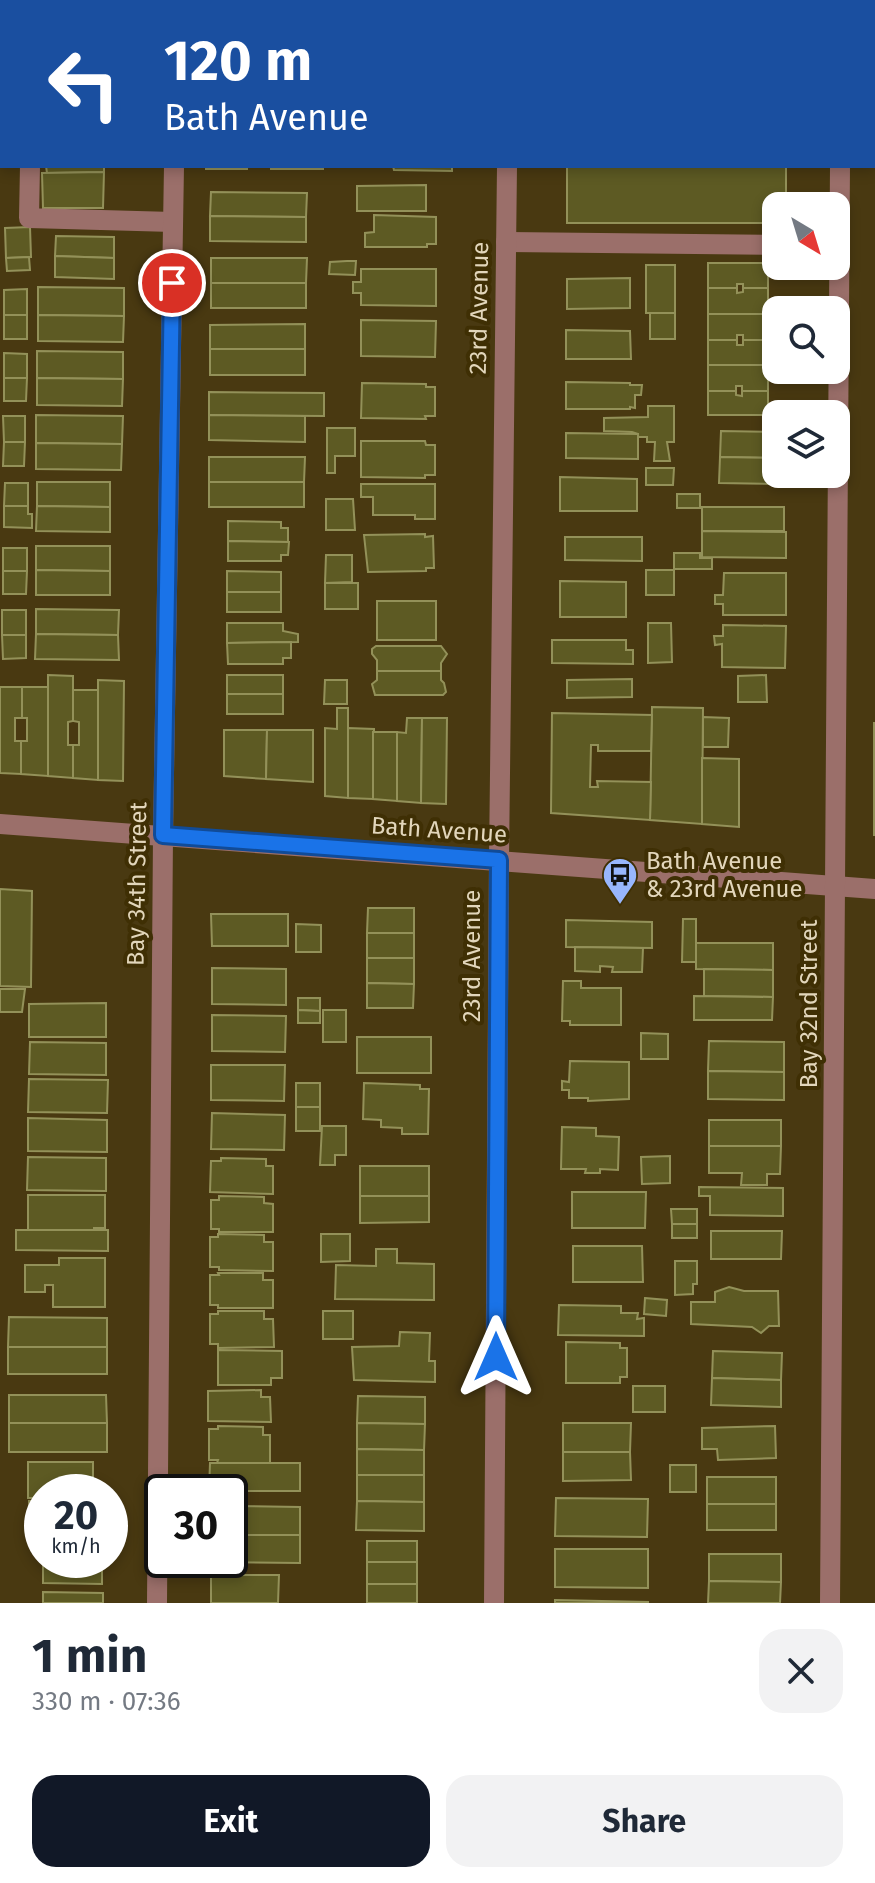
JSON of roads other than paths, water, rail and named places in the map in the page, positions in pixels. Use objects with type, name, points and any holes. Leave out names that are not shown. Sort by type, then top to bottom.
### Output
[{"type":"street","points":[[30,168],[29,218],[173,222]]},
{"type":"street","name":"Bay 34th Street","points":[[157,1603],[163,835],[174,168]]},
{"type":"street","name":"23rd Avenue","points":[[494,1603],[507,168]]},
{"type":"street","name":"Bay 32nd Street","points":[[839,192],[840,168]]},
{"type":"street","points":[[506,242],[762,245]]},
{"type":"street","name":"Bay 32nd Street","points":[[830,1603],[838,280]]},
{"type":"street","name":"Bath Avenue","points":[[0,824],[875,889]]},
{"type":"place","name":"Bath Avenue & 23rd Avenue","points":[[620,906]]}]
